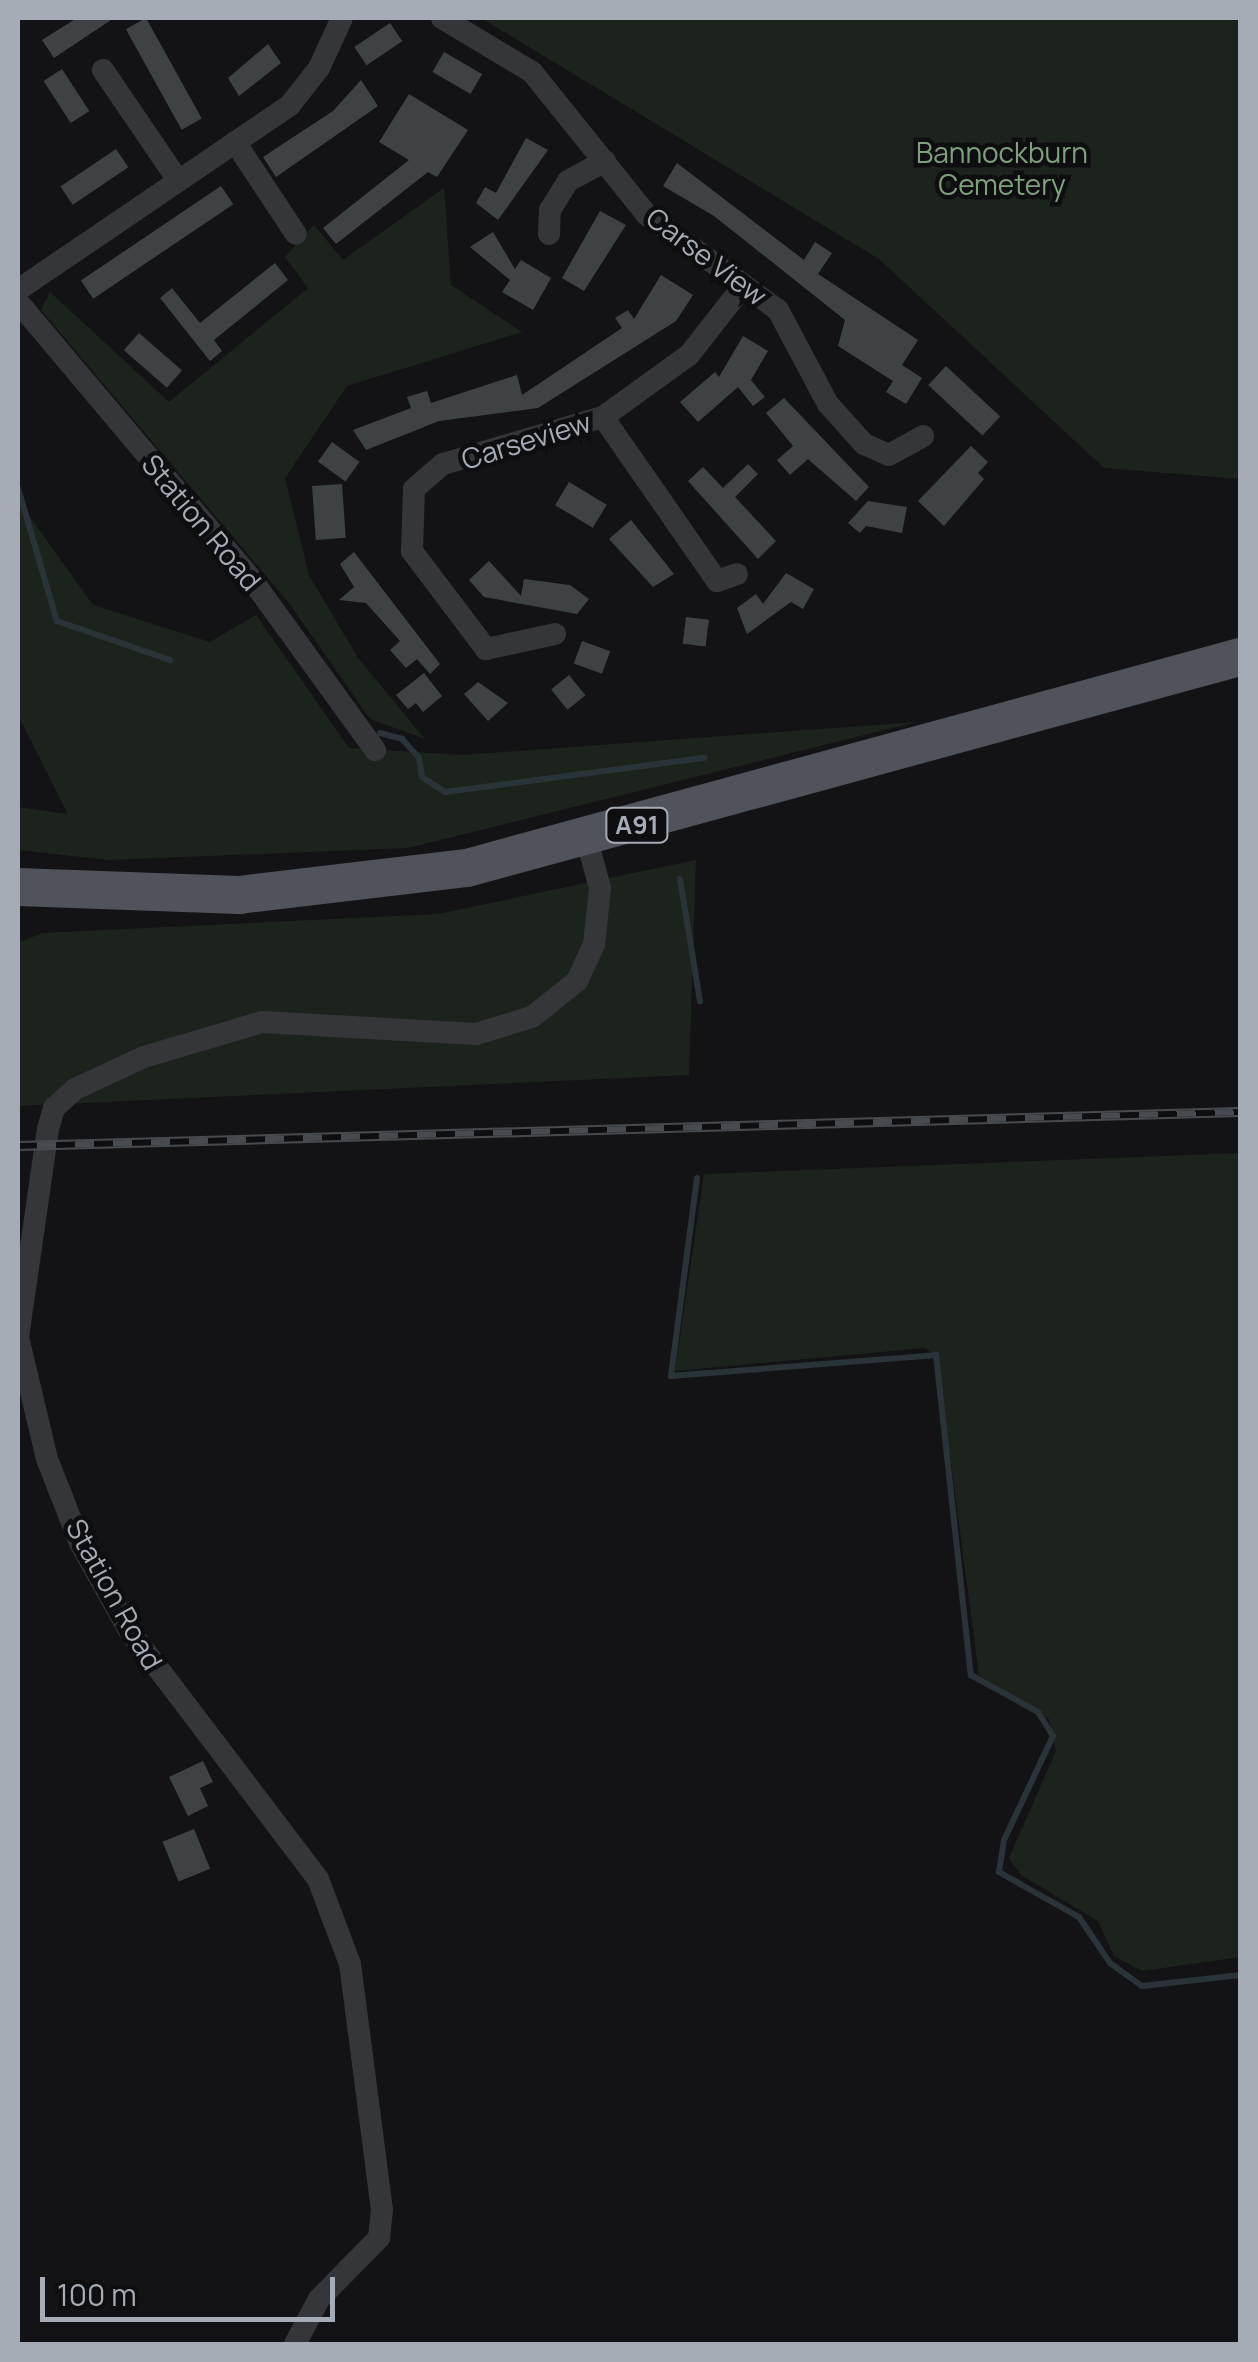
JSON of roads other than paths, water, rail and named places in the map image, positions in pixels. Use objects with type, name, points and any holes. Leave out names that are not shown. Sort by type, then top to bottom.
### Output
[{"type":"main road","name":"A91","points":[[18,888],[239,894],[467,868],[586,840],[1240,657]]},
{"type":"street","points":[[18,290],[235,142],[307,88],[342,18]]},
{"type":"street","name":"Carse View","points":[[442,18],[532,72],[646,214],[778,310],[828,404],[864,444],[889,456],[923,436]]},
{"type":"street","points":[[103,70],[177,179]]},
{"type":"street","points":[[235,142],[296,234]]},
{"type":"street","points":[[549,234],[550,210],[568,182],[606,161]]},
{"type":"street","name":"Carseview","points":[[555,634],[486,649],[412,550],[407,518],[414,489],[443,464],[603,417],[690,355],[744,286]]},
{"type":"street","name":"Station Road","points":[[18,302],[252,580],[375,750]]},
{"type":"street","name":"Carseview","points":[[603,417],[718,581]]},
{"type":"street","name":"Station Road","points":[[295,2344],[319,2300],[379,2238],[382,2210],[350,1964],[318,1880],[127,1627],[80,1543],[47,1459],[18,1337],[48,1128],[54,1108],[75,1089],[144,1058],[262,1022],[476,1034],[532,1017],[577,981],[594,946],[600,888],[586,840]]},
{"type":"waterway","points":[[18,488],[57,621],[170,660]]},
{"type":"waterway","points":[[380,733],[402,739],[419,758],[422,777],[445,792],[705,758]]},
{"type":"waterway","points":[[680,879],[700,1001]]},
{"type":"waterway","points":[[697,1178],[671,1376],[936,1355],[971,1675],[1038,1712],[1053,1736],[1004,1840],[999,1872],[1079,1917],[1110,1963],[1142,1986],[1240,1975]]},
{"type":"railway","points":[[18,1146],[1240,1112]]},
{"type":"park label","name":"Bannockburn Cemetery","points":[[1002,168]]}]
